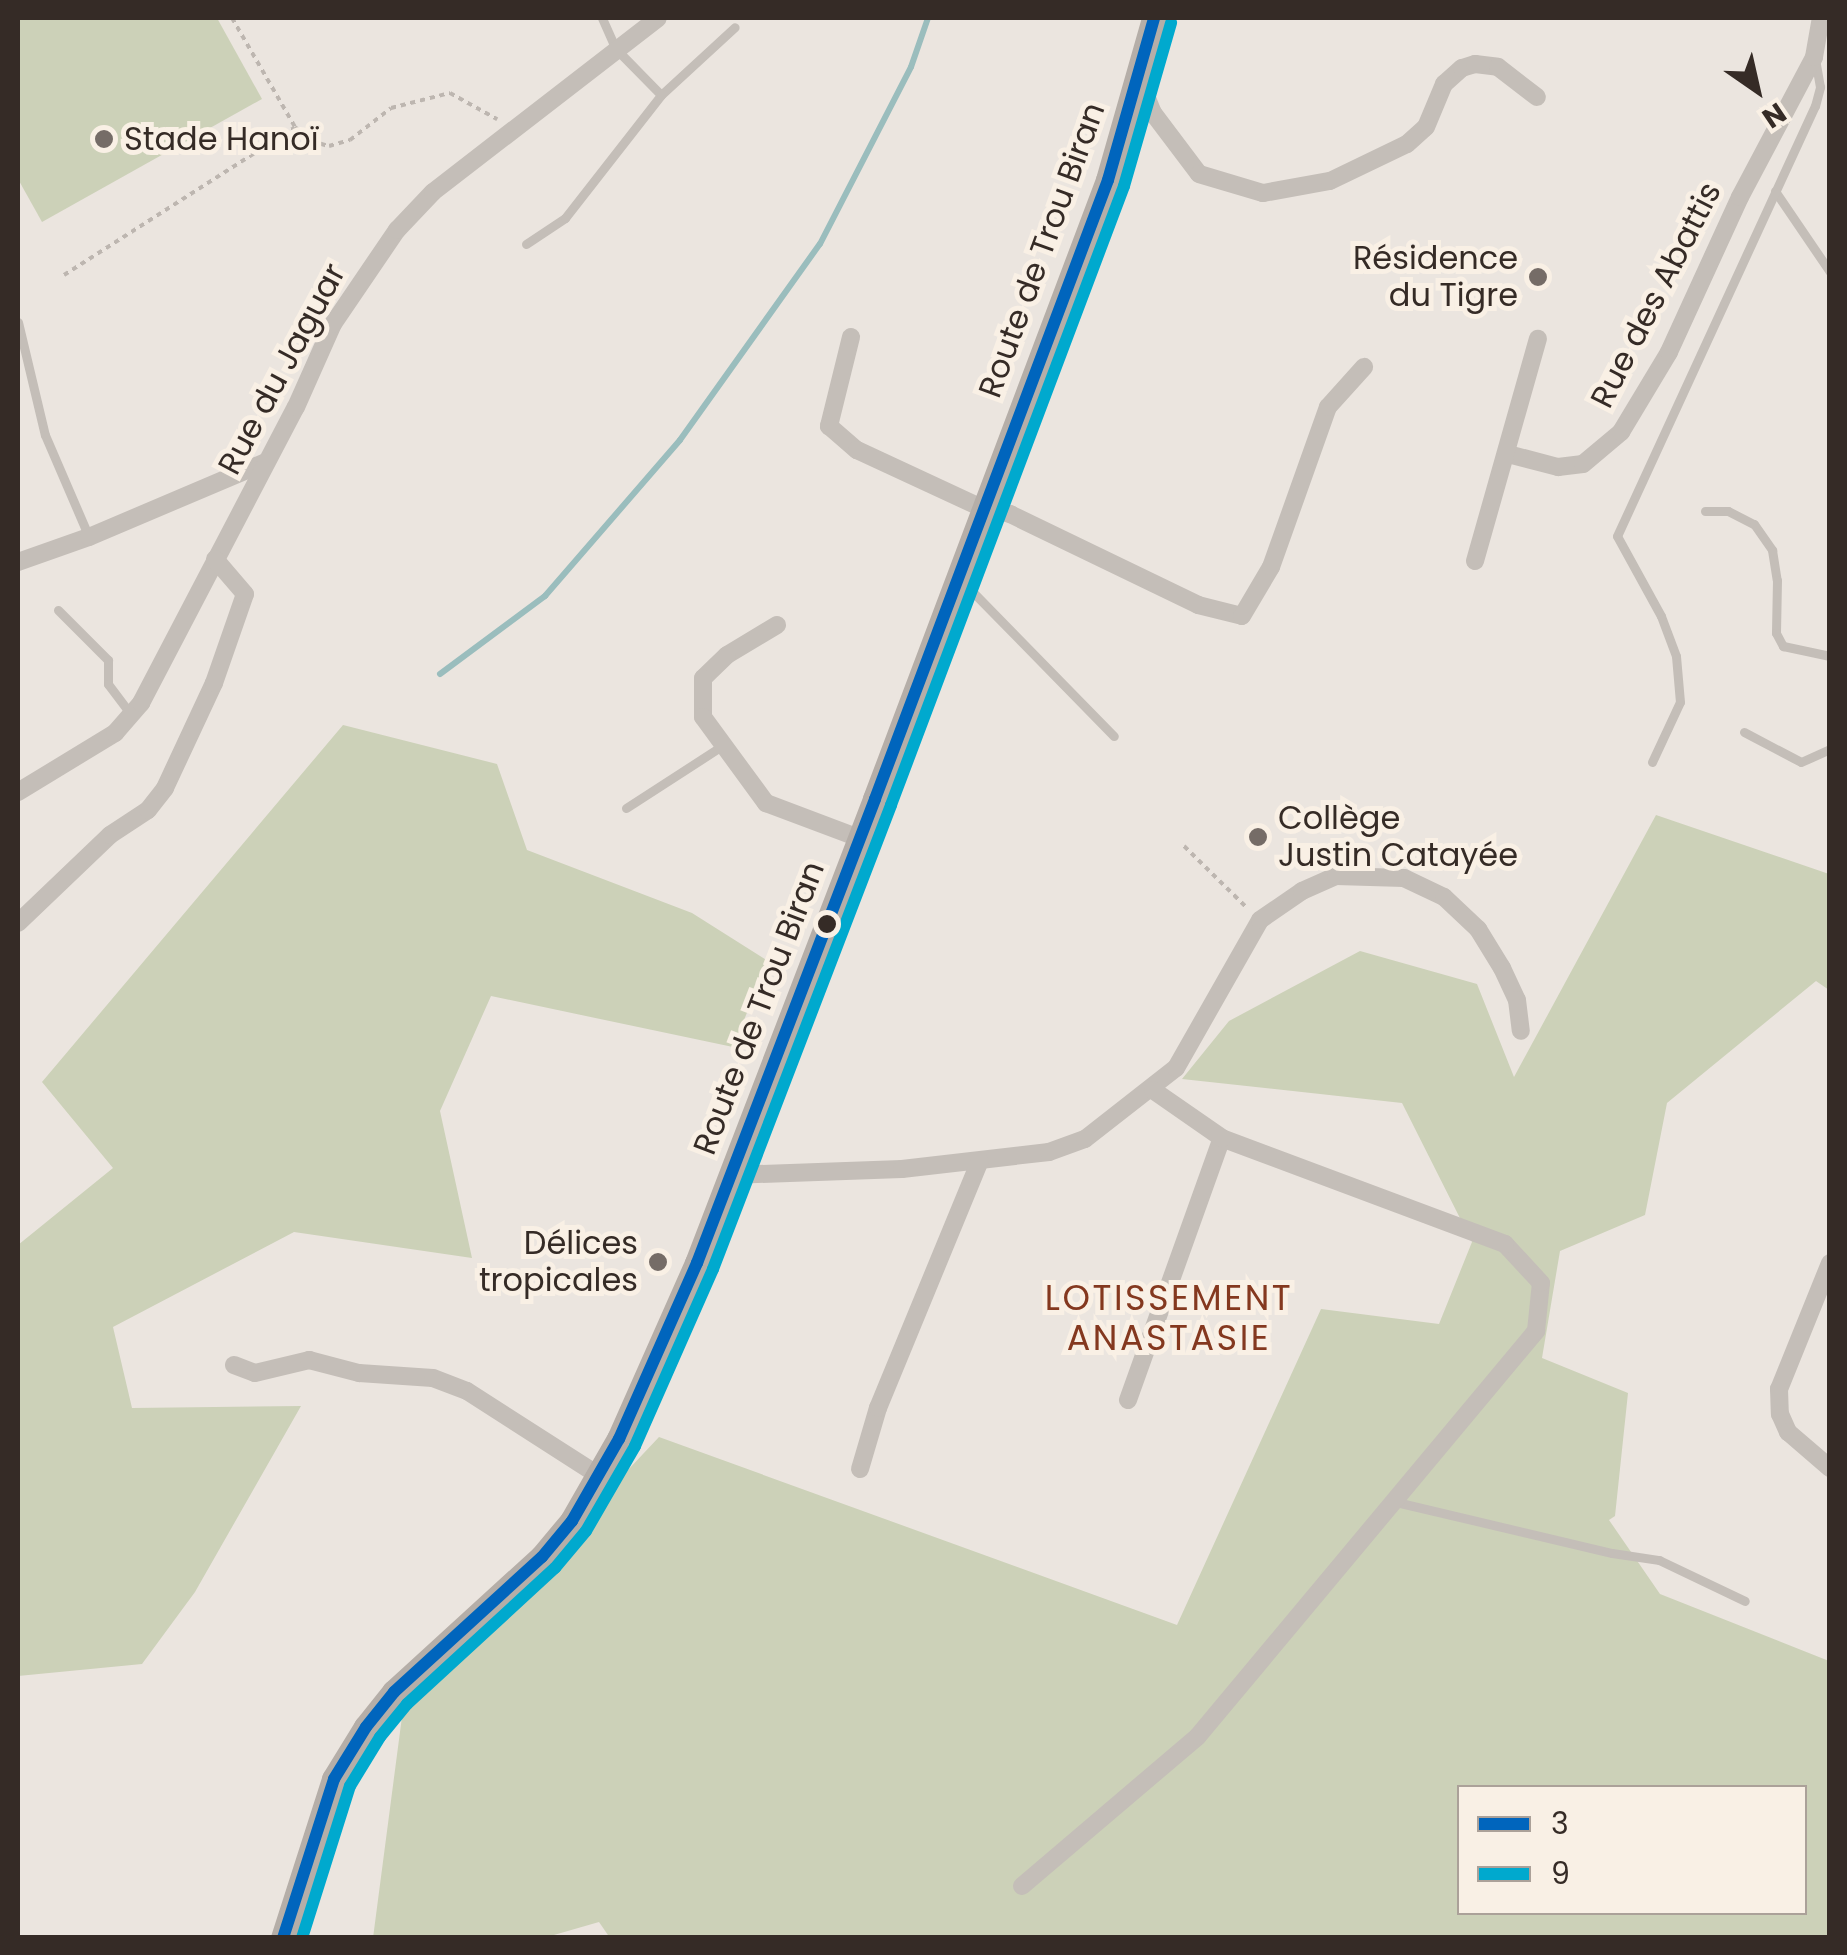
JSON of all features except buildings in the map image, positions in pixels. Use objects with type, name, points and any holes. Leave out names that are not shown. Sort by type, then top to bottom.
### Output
[{"type":"main road","name":"Route de Trou Biran","points":[[282,1938],[334,1779],[366,1726],[394,1692],[542,1557],[601,1477],[697,1262],[958,577],[1108,180],[1154,18]]},
{"type":"street","name":"Rue du Jaguar","points":[[18,792],[115,733],[132,716],[346,301],[397,230],[433,192],[658,18]]},
{"type":"street","name":"Rue des Abattis","points":[[1508,454],[1558,467],[1584,464],[1620,432],[1668,352],[1740,196],[1814,57],[1822,18]]},
{"type":"street","points":[[1137,74],[1153,113],[1200,174],[1263,193],[1330,180],[1407,144],[1426,126],[1444,84],[1462,68],[1474,64],[1498,67],[1537,97]]},
{"type":"street","points":[[851,337],[829,426],[857,450],[982,508],[1010,514],[1198,605],[1242,616],[1270,567],[1328,407],[1364,367]]},
{"type":"street","points":[[1475,561],[1538,340]]},
{"type":"street","points":[[18,562],[89,538],[266,462]]},
{"type":"street","points":[[18,924],[110,835],[148,810],[165,788],[214,683],[246,594],[215,559]]},
{"type":"street","points":[[776,625],[727,655],[703,678],[703,717],[766,803],[859,838]]},
{"type":"street","points":[[730,1176],[813,1175],[980,1162],[1050,1152],[1085,1139],[1153,1090],[1176,1068],[1260,920],[1302,891],[1336,876],[1404,878],[1444,897],[1478,929],[1517,1000],[1521,1031]]},
{"type":"street","points":[[1022,1886],[1198,1736],[1536,1331],[1540,1283],[1505,1244],[1222,1138],[1153,1090]]},
{"type":"street","points":[[1128,1400],[1222,1138]]},
{"type":"street","points":[[860,1468],[878,1408],[980,1162]]},
{"type":"street","points":[[1830,1263],[1778,1389],[1788,1432],[1830,1468]]},
{"type":"street","points":[[234,1364],[255,1373],[309,1360],[359,1373],[433,1378],[467,1391],[601,1477]]},
{"type":"lane","points":[[602,18],[616,49],[661,95]]},
{"type":"lane","points":[[526,244],[565,218],[661,95],[735,27]]},
{"type":"lane","points":[[1652,762],[1680,702],[1676,656],[1661,616],[1617,536],[1815,106],[1820,86],[1814,57]]},
{"type":"lane","points":[[1775,190],[1830,272]]},
{"type":"lane","points":[[18,322],[46,436],[89,538]]},
{"type":"lane","points":[[1705,511],[1728,511],[1754,524],[1772,550],[1776,633],[1783,646],[1830,656]]},
{"type":"lane","points":[[958,577],[1114,736]]},
{"type":"lane","points":[[58,610],[108,660],[108,684],[132,716]]},
{"type":"lane","points":[[1744,732],[1801,762],[1830,749]]},
{"type":"lane","points":[[626,808],[722,746]]},
{"type":"lane","points":[[1396,1502],[1612,1554],[1659,1560],[1746,1602]]},
{"type":"path","points":[[232,18],[295,127],[311,141],[329,146],[350,140],[391,108],[450,93],[490,117],[505,120],[532,115]]},
{"type":"path","points":[[64,274],[295,127]]},
{"type":"path","points":[[1184,846],[1260,920]]},
{"type":"green space","name":"Stade Hanoï","points":[[18,18],[217,18],[262,99],[42,222],[18,179]]},
{"type":"green space","points":[[343,725],[497,764],[527,850],[692,913],[768,961],[733,1047],[491,996],[440,1111],[472,1258],[294,1232],[113,1327],[132,1408],[301,1406],[195,1592],[142,1664],[18,1676],[18,1245],[113,1168],[42,1082]]},
{"type":"green space","points":[[1656,815],[1829,874],[1829,990],[1816,981],[1667,1103],[1645,1215],[1560,1251],[1542,1358],[1628,1393],[1615,1516],[1609,1520],[1660,1594],[1829,1661],[1829,1937],[610,1938],[599,1922],[547,1937],[373,1938],[403,1709],[659,1437],[1177,1625],[1321,1309],[1439,1324],[1472,1242],[1402,1103],[1182,1079],[1229,1021],[1360,951],[1477,984],[1514,1077]]},
{"type":"waterway","points":[[440,674],[545,596],[680,440],[820,244],[911,67],[928,18]]},
{"type":"transit line","name":"3","points":[[283,1938],[334,1779],[366,1727],[394,1692],[542,1557],[572,1521],[619,1439],[697,1263],[875,799],[1108,180],[1154,18]]},
{"type":"transit line","name":"9","points":[[302,1938],[350,1786],[380,1737],[407,1704],[555,1568],[586,1531],[635,1446],[713,1269],[891,805],[1124,186],[1171,23]]},
{"type":"place","name":"Stade Hanoï","points":[[104,139]]},
{"type":"place","name":"Résidence du Tigre","points":[[1538,277]]},
{"type":"place","name":"Collège Justin Catayée","points":[[1258,837]]},
{"type":"place","name":"Délices tropicales","points":[[658,1262]]},
{"type":"district","name":"LOTISSEMENT ANASTASIE","points":[[1169,1318]]}]
